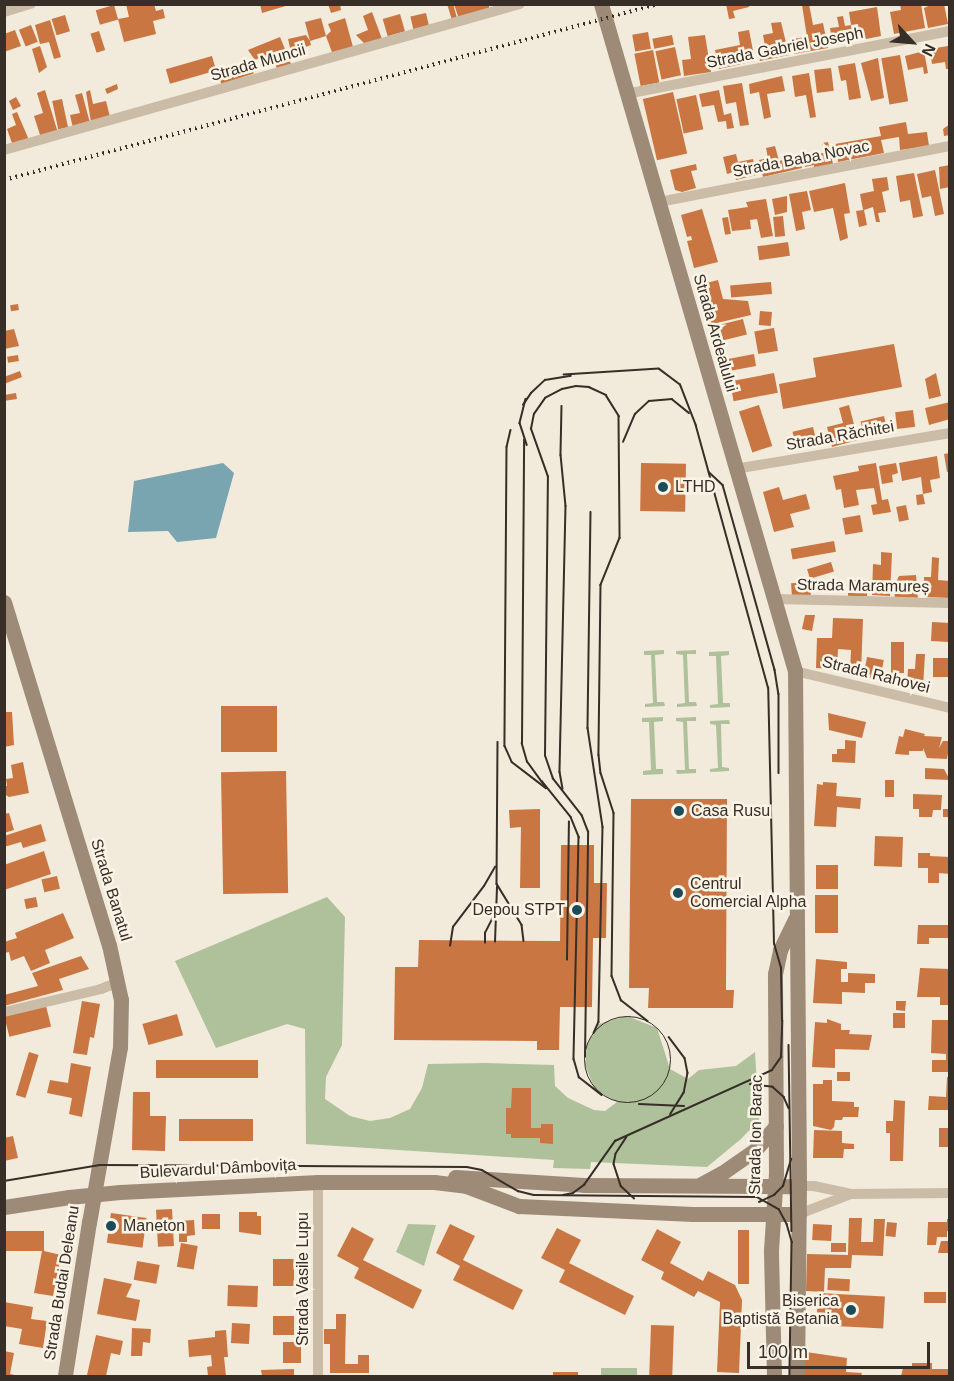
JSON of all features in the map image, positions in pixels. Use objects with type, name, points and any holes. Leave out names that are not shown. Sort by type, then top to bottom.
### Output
[{"type":"street","points":[[4,12],[31,4]]},
{"type":"street","name":"Strada Muncii","points":[[4,150],[520,4]]},
{"type":"street","name":"Strada Ardealului","points":[[601,4],[795,671]]},
{"type":"street","name":"Strada Gabriel Joseph","points":[[626,94],[950,31]]},
{"type":"street","name":"Strada Baba Novac","points":[[659,202],[950,146]]},
{"type":"street","name":"Strada Răchitei","points":[[735,469],[950,433]]},
{"type":"street","name":"Strada Maramureș","points":[[775,599],[950,603]]},
{"type":"street","name":"Strada Banatul","points":[[4,602],[118,982],[122,1021],[120,1047],[94,1194]]},
{"type":"street","name":"Strada Rahovei","points":[[795,671],[950,708]]},
{"type":"street","name":"Strada Ion Barac","points":[[795,671],[799,1186],[797,1377]]},
{"type":"street","name":"Strada Ion Barac","points":[[774,1377],[772,1214],[776,1126],[775,974],[780,950],[794,922],[798,899]]},
{"type":"street","points":[[4,1012],[101,989],[118,982]]},
{"type":"street","points":[[698,1185],[739,1162],[755,1150],[776,1126]]},
{"type":"street","name":"Bulevardul Dâmbovița","points":[[434,1182],[457,1177],[584,1185],[814,1186],[851,1194],[950,1193]]},
{"type":"street","name":"Bulevardul Dâmbovița","points":[[4,1207],[94,1194],[318,1182],[434,1182],[466,1186],[519,1206],[693,1214],[799,1214],[851,1194]]},
{"type":"street","name":"Strada Vasile Lupu","points":[[318,1182],[318,1377]]},
{"type":"street","name":"Strada Budai Deleanu","points":[[65,1377],[94,1194]]},
{"type":"green space","points":[[664,650],[664,654],[655,655],[657,702],[664,702],[665,706],[645,707],[645,704],[653,703],[651,655],[644,655],[644,651]]},
{"type":"green space","points":[[696,650],[696,654],[687,654],[689,702],[696,702],[697,706],[677,707],[677,704],[685,703],[683,655],[676,654],[676,651]]},
{"type":"green space","points":[[729,651],[729,655],[721,656],[723,703],[730,703],[730,707],[710,708],[710,705],[718,704],[716,656],[709,656],[709,652]]},
{"type":"green space","points":[[663,717],[663,721],[654,722],[656,769],[663,769],[663,774],[643,775],[643,771],[651,770],[649,722],[642,722],[642,718]]},
{"type":"green space","points":[[696,717],[696,721],[687,721],[689,769],[696,769],[696,773],[677,774],[676,770],[685,770],[683,722],[676,721],[676,718]]},
{"type":"green space","points":[[729,720],[730,724],[721,724],[722,767],[729,768],[729,771],[710,772],[710,769],[718,768],[716,725],[710,724],[710,721]]},
{"type":"green space","points":[[327,897],[345,917],[342,1045],[326,1077],[325,1099],[350,1116],[370,1121],[390,1118],[410,1109],[422,1088],[428,1064],[554,1065],[555,1086],[568,1098],[594,1110],[605,1111],[617,1102],[595,1090],[585,1065],[587,1045],[598,1024],[627,1016],[657,1028],[670,1069],[688,1079],[699,1070],[736,1066],[755,1052],[759,1120],[741,1139],[707,1167],[591,1162],[590,1169],[553,1168],[554,1160],[306,1144],[305,1029],[287,1024],[216,1048],[175,961]]},
{"type":"green space","points":[[408,1224],[436,1225],[424,1266],[396,1252]]},
{"type":"green space","points":[[601,1368],[637,1368],[637,1376],[601,1376]]},
{"type":"water","points":[[223,463],[234,473],[216,538],[177,542],[168,531],[128,532],[134,481]]},
{"type":"building","points":[[126,4],[154,4],[156,11],[163,9],[165,18],[153,21],[156,34],[124,42],[118,19],[129,17]]},
{"type":"building","points":[[260,4],[289,4],[289,5],[262,13]]},
{"type":"building","points":[[328,4],[340,4],[341,10],[331,13]]},
{"type":"building","points":[[447,4],[453,4],[457,18],[452,20]]},
{"type":"building","points":[[454,4],[489,4],[489,9],[459,19]]},
{"type":"building","points":[[726,4],[749,4],[749,7],[733,11],[735,18],[729,19]]},
{"type":"building","points":[[809,4],[813,25],[823,23],[828,48],[794,54],[792,39],[807,37],[802,5]]},
{"type":"building","points":[[900,4],[921,4],[925,28],[894,34],[890,12],[901,10]]},
{"type":"building","points":[[933,4],[944,4],[948,24],[928,28],[924,8]]},
{"type":"building","points":[[114,5],[118,19],[100,25],[96,10]]},
{"type":"building","points":[[877,7],[881,36],[861,40],[858,24],[851,25],[849,12]]},
{"type":"building","points":[[372,12],[382,39],[366,45],[356,35],[368,30],[363,16]]},
{"type":"building","points":[[426,13],[429,26],[413,29],[410,17]]},
{"type":"building","points":[[400,14],[405,31],[388,36],[383,19]]},
{"type":"building","points":[[65,15],[70,31],[57,35],[52,19]]},
{"type":"building","points":[[843,16],[845,26],[851,25],[854,41],[833,45],[830,28],[839,27],[837,17]]},
{"type":"building","points":[[321,18],[326,36],[310,41],[305,22]]},
{"type":"building","points":[[345,18],[353,47],[333,55],[326,36],[331,31],[328,24]]},
{"type":"building","points":[[50,20],[61,57],[54,59],[49,42],[40,44],[35,25]]},
{"type":"building","points":[[781,22],[789,55],[760,61],[758,47],[765,46],[763,35],[773,33],[771,23]]},
{"type":"building","points":[[31,25],[38,42],[26,47],[19,30]]},
{"type":"building","points":[[15,30],[21,46],[4,52],[4,34]]},
{"type":"building","points":[[749,30],[755,61],[719,69],[715,50],[740,45],[738,32]]},
{"type":"building","points":[[99,31],[105,50],[97,53],[90,34]]},
{"type":"building","points":[[648,32],[651,49],[635,52],[632,35]]},
{"type":"building","points":[[306,35],[311,45],[291,52],[288,39]]},
{"type":"building","points":[[672,35],[674,45],[654,49],[652,39]]},
{"type":"building","points":[[705,35],[711,72],[684,76],[682,60],[691,59],[688,37]]},
{"type":"building","points":[[280,37],[291,64],[277,69],[271,53],[255,60],[248,50]]},
{"type":"building","points":[[40,46],[47,67],[39,73],[32,49]]},
{"type":"building","points":[[948,46],[950,69],[946,69],[945,62],[932,64],[930,49]]},
{"type":"building","points":[[675,47],[681,75],[661,80],[655,51]]},
{"type":"building","points":[[653,50],[659,82],[641,86],[634,54]]},
{"type":"building","points":[[924,51],[928,73],[924,74],[923,67],[908,70],[905,56]]},
{"type":"building","points":[[900,55],[908,101],[889,105],[881,58]]},
{"type":"building","points":[[212,56],[216,70],[170,84],[166,69]]},
{"type":"building","points":[[878,58],[884,98],[871,101],[861,63]]},
{"type":"building","points":[[855,63],[861,98],[849,100],[846,80],[841,81],[838,66]]},
{"type":"building","points":[[251,65],[254,74],[221,84],[219,76]]},
{"type":"building","points":[[831,68],[834,91],[817,93],[814,70]]},
{"type":"building","points":[[809,73],[816,117],[810,118],[806,95],[795,97],[792,76]]},
{"type":"building","points":[[782,76],[785,91],[767,94],[771,117],[764,119],[759,92],[750,94],[749,84]]},
{"type":"building","points":[[742,83],[749,125],[740,126],[736,102],[726,104],[723,86]]},
{"type":"building","points":[[117,84],[118,89],[107,94],[105,89]]},
{"type":"building","points":[[45,90],[58,133],[41,138],[34,116],[43,113],[37,93]]},
{"type":"building","points":[[90,90],[93,104],[106,101],[110,117],[91,122],[86,92]]},
{"type":"building","points":[[719,90],[724,115],[731,113],[734,128],[727,129],[726,121],[718,122],[714,105],[702,107],[699,94]]},
{"type":"building","points":[[673,92],[687,153],[657,160],[643,99]]},
{"type":"building","points":[[82,93],[90,123],[73,128],[70,115],[80,113],[75,95]]},
{"type":"building","points":[[696,95],[703,129],[684,133],[676,99]]},
{"type":"building","points":[[16,97],[21,106],[13,110],[9,101]]},
{"type":"building","points":[[62,99],[68,127],[58,129],[52,101]]},
{"type":"building","points":[[17,112],[29,140],[13,146],[7,129],[16,125],[12,114]]},
{"type":"building","points":[[906,122],[908,134],[927,132],[929,146],[900,150],[899,137],[881,140],[884,153],[838,162],[835,144],[881,136],[879,127]]},
{"type":"building","points":[[950,124],[950,135],[944,136],[943,129]]},
{"type":"building","points":[[828,142],[833,164],[814,169],[814,165],[805,167],[802,154],[824,153],[822,143]]},
{"type":"building","points":[[775,146],[779,161],[800,156],[802,168],[763,177],[759,160],[768,158],[766,148]]},
{"type":"building","points":[[736,154],[738,162],[753,159],[756,175],[736,180],[734,172],[727,174],[723,157]]},
{"type":"building","points":[[696,164],[697,170],[691,171],[696,188],[682,192],[675,190],[670,170]]},
{"type":"building","points":[[950,165],[950,187],[940,189],[939,167]]},
{"type":"building","points":[[935,170],[944,214],[935,216],[931,196],[922,198],[917,174]]},
{"type":"building","points":[[914,173],[923,216],[913,218],[910,200],[900,202],[896,176]]},
{"type":"building","points":[[887,177],[889,190],[882,192],[886,212],[878,213],[880,222],[876,222],[873,207],[864,210],[867,225],[859,227],[856,211],[863,210],[860,194],[874,191],[872,179]]},
{"type":"building","points":[[845,183],[850,213],[844,214],[848,238],[840,241],[833,208],[814,212],[809,191]]},
{"type":"building","points":[[807,191],[811,210],[802,212],[805,229],[796,231],[789,194]]},
{"type":"building","points":[[787,196],[787,212],[775,215],[772,199]]},
{"type":"building","points":[[766,199],[773,236],[761,238],[757,219],[750,220],[751,229],[732,231],[728,210],[748,207],[746,202]]},
{"type":"building","points":[[702,209],[718,262],[694,268],[687,241],[692,240],[691,236],[687,237],[681,215]]},
{"type":"building","points":[[783,216],[785,236],[775,237],[773,217]]},
{"type":"building","points":[[728,217],[731,234],[725,235],[722,218]]},
{"type":"building","points":[[788,242],[790,256],[759,260],[757,246]]},
{"type":"building","points":[[718,280],[723,299],[748,301],[751,315],[708,325],[699,285]]},
{"type":"building","points":[[771,282],[772,294],[731,298],[730,286]]},
{"type":"building","points":[[18,304],[19,310],[11,311],[10,305]]},
{"type":"building","points":[[760,311],[772,312],[771,326],[759,325]]},
{"type":"building","points":[[743,319],[747,335],[720,341],[716,326]]},
{"type":"building","points":[[774,328],[778,351],[758,354],[754,331]]},
{"type":"building","points":[[14,329],[19,346],[4,349],[4,331]]},
{"type":"building","points":[[894,344],[902,387],[783,409],[779,384],[816,377],[813,358]]},
{"type":"building","points":[[754,354],[756,366],[729,371],[723,360]]},
{"type":"building","points":[[18,355],[19,361],[8,363],[7,357]]},
{"type":"building","points":[[20,371],[22,377],[4,384],[4,377]]},
{"type":"building","points":[[774,373],[778,393],[734,401],[730,382]]},
{"type":"building","points":[[936,373],[941,396],[929,399],[925,379]]},
{"type":"building","points":[[16,393],[17,399],[5,401],[4,395]]},
{"type":"building","points":[[950,402],[950,419],[929,425],[925,408]]},
{"type":"building","points":[[759,405],[772,446],[752,452],[739,411]]},
{"type":"building","points":[[849,405],[858,440],[832,447],[827,427],[843,423],[839,408]]},
{"type":"building","points":[[913,410],[915,427],[897,429],[895,412]]},
{"type":"building","points":[[884,416],[888,433],[864,438],[861,421]]},
{"type":"building","points":[[813,427],[817,444],[796,448],[793,432]]},
{"type":"building","points":[[950,453],[950,471],[947,472],[944,454]]},
{"type":"building","points":[[937,456],[940,478],[930,480],[932,492],[923,494],[921,477],[902,481],[899,463]]},
{"type":"building","name":"LTHD","points":[[641,463],[686,464],[685,512],[640,511]]},
{"type":"building","points":[[876,463],[882,500],[888,499],[891,512],[873,515],[871,505],[877,504],[874,488],[856,490],[859,505],[844,508],[841,489],[836,490],[833,476],[859,471],[858,466]]},
{"type":"building","points":[[896,463],[898,473],[892,475],[893,482],[882,484],[879,466]]},
{"type":"building","points":[[779,487],[783,500],[806,494],[810,509],[790,514],[794,527],[774,532],[763,492]]},
{"type":"building","points":[[923,494],[925,504],[917,505],[916,495]]},
{"type":"building","points":[[906,505],[909,520],[899,522],[896,507]]},
{"type":"building","points":[[860,515],[863,532],[845,535],[842,518]]},
{"type":"building","points":[[834,541],[836,552],[793,559],[791,549]]},
{"type":"building","points":[[881,552],[892,553],[890,596],[872,595],[873,564],[881,565]]},
{"type":"building","points":[[932,557],[939,558],[938,580],[950,581],[950,598],[924,597],[924,577],[931,577]]},
{"type":"building","points":[[831,562],[834,572],[810,579],[807,569]]},
{"type":"building","points":[[916,575],[918,600],[895,601],[894,586],[899,576]]},
{"type":"building","points":[[848,580],[867,580],[867,596],[848,596]]},
{"type":"building","points":[[810,582],[811,597],[792,598],[791,583]]},
{"type":"building","points":[[805,615],[815,615],[812,631],[802,629]]},
{"type":"building","points":[[833,618],[863,619],[861,673],[850,673],[851,650],[838,649],[837,669],[816,668],[817,638],[832,638]]},
{"type":"building","points":[[932,622],[950,623],[949,642],[931,641]]},
{"type":"building","points":[[891,642],[904,642],[904,673],[891,673]]},
{"type":"building","points":[[916,654],[925,654],[923,687],[907,686],[908,669],[915,669]]},
{"type":"building","points":[[867,657],[884,660],[880,680],[864,677]]},
{"type":"building","points":[[933,658],[950,658],[950,677],[933,677]]},
{"type":"building","points":[[221,706],[277,706],[277,752],[221,752]]},
{"type":"building","points":[[4,712],[12,712],[14,745],[4,747]]},
{"type":"building","points":[[828,713],[866,722],[862,738],[829,730]]},
{"type":"building","points":[[905,729],[925,734],[924,736],[942,737],[939,748],[943,741],[950,741],[947,759],[927,758],[923,748],[923,751],[909,751],[909,755],[895,754],[899,736],[903,737]]},
{"type":"building","points":[[845,740],[856,741],[855,763],[832,762],[832,754],[837,754],[837,749],[845,749]]},
{"type":"building","points":[[23,762],[29,793],[9,797],[4,794],[4,786],[7,786],[6,779],[13,778],[11,765]]},
{"type":"building","points":[[925,768],[944,769],[950,780],[925,779]]},
{"type":"building","points":[[286,771],[288,893],[223,894],[221,772]]},
{"type":"building","points":[[885,780],[894,780],[894,797],[885,797]]},
{"type":"building","points":[[823,782],[837,783],[836,796],[861,798],[860,809],[837,807],[836,827],[814,826],[817,784],[823,785]]},
{"type":"building","points":[[913,794],[942,795],[941,810],[933,810],[932,817],[919,817],[919,809],[913,809]]},
{"type":"building","name":"Centrul Comercial Alpha","points":[[631,799],[727,799],[726,990],[734,990],[733,1008],[648,1008],[649,988],[629,988]]},
{"type":"building","points":[[540,809],[540,888],[520,888],[521,827],[510,828],[509,810]]},
{"type":"building","points":[[943,809],[950,809],[950,817],[943,817]]},
{"type":"building","points":[[9,813],[14,830],[4,833],[4,814]]},
{"type":"building","points":[[41,824],[46,841],[23,848],[21,842],[4,847],[4,836]]},
{"type":"building","points":[[875,836],[903,837],[902,867],[874,866]]},
{"type":"building","points":[[561,845],[594,845],[594,883],[607,883],[606,938],[593,938],[592,1007],[560,1007],[559,1050],[537,1050],[537,1041],[394,1040],[395,967],[418,967],[419,940],[560,941]]},
{"type":"building","points":[[44,851],[51,874],[4,890],[4,865]]},
{"type":"building","points":[[918,853],[950,857],[950,874],[939,873],[939,883],[928,883],[928,868],[918,868]]},
{"type":"building","points":[[816,865],[838,865],[838,889],[816,889]]},
{"type":"building","points":[[57,876],[60,889],[44,892],[41,880]]},
{"type":"building","points":[[815,895],[838,895],[838,933],[815,933]]},
{"type":"building","points":[[36,897],[38,907],[26,909],[24,899]]},
{"type":"building","points":[[63,913],[74,938],[45,950],[50,963],[31,971],[24,956],[11,961],[9,952],[4,953],[4,942],[17,938],[15,933]]},
{"type":"building","points":[[918,925],[950,925],[950,938],[929,938],[929,944],[917,944]]},
{"type":"building","points":[[81,956],[89,969],[59,979],[63,990],[4,1006],[4,995],[38,986],[32,973]]},
{"type":"building","points":[[816,959],[847,962],[847,969],[841,969],[841,982],[848,982],[848,973],[875,974],[875,983],[865,983],[865,993],[842,992],[842,1004],[813,1003]]},
{"type":"building","points":[[920,968],[950,969],[950,1005],[940,1005],[940,997],[917,997]]},
{"type":"building","points":[[82,1001],[100,1004],[94,1038],[90,1037],[87,1055],[73,1053]]},
{"type":"building","points":[[896,1001],[906,1001],[905,1011],[896,1010]]},
{"type":"building","points":[[46,1006],[51,1026],[9,1037],[4,1016]]},
{"type":"building","points":[[893,1013],[905,1013],[905,1028],[893,1028]]},
{"type":"building","points":[[177,1014],[183,1035],[148,1045],[142,1024]]},
{"type":"building","points":[[827,1019],[841,1024],[841,1030],[850,1030],[849,1034],[872,1035],[869,1050],[835,1049],[835,1068],[812,1067],[815,1022],[827,1023]]},
{"type":"building","points":[[932,1020],[950,1020],[950,1072],[932,1072],[932,1060],[946,1060],[946,1054],[931,1053]]},
{"type":"building","points":[[29,1052],[39,1055],[25,1098],[16,1095]]},
{"type":"building","points":[[156,1060],[258,1060],[258,1078],[156,1078]]},
{"type":"building","points":[[71,1063],[91,1067],[82,1117],[69,1114],[72,1098],[47,1093],[50,1080],[68,1083]]},
{"type":"building","points":[[837,1072],[850,1072],[850,1081],[837,1081]]},
{"type":"building","points":[[947,1077],[950,1077],[950,1110],[928,1110],[929,1096],[946,1097]]},
{"type":"building","points":[[823,1080],[832,1080],[832,1101],[854,1102],[854,1107],[859,1107],[858,1117],[843,1117],[842,1120],[835,1120],[831,1130],[813,1126],[813,1084],[823,1084]]},
{"type":"building","points":[[512,1088],[531,1088],[531,1128],[541,1128],[541,1124],[553,1124],[553,1144],[540,1143],[540,1138],[511,1138],[511,1134],[506,1134],[506,1108],[511,1108]]},
{"type":"building","points":[[133,1092],[150,1092],[150,1116],[166,1116],[165,1151],[132,1150]]},
{"type":"building","points":[[894,1100],[905,1101],[903,1161],[890,1161],[890,1133],[886,1133],[886,1121],[893,1121]]},
{"type":"building","points":[[179,1119],[253,1119],[253,1141],[179,1141]]},
{"type":"building","points":[[939,1128],[950,1128],[950,1147],[939,1147]]},
{"type":"building","points":[[814,1130],[842,1131],[842,1143],[854,1144],[854,1149],[844,1149],[843,1158],[813,1158]]},
{"type":"building","points":[[13,1136],[18,1158],[4,1161],[4,1138]]},
{"type":"building","points":[[172,1209],[174,1246],[158,1247],[156,1210]]},
{"type":"building","points":[[239,1212],[257,1212],[257,1216],[261,1216],[261,1235],[239,1232]]},
{"type":"building","points":[[111,1213],[147,1218],[142,1248],[107,1243]]},
{"type":"building","points":[[202,1214],[220,1214],[220,1229],[202,1229]]},
{"type":"building","points":[[849,1218],[862,1218],[861,1242],[873,1242],[874,1219],[885,1219],[883,1256],[852,1255],[851,1268],[825,1268],[824,1292],[806,1291],[807,1254],[848,1255]]},
{"type":"building","points":[[947,1219],[950,1219],[950,1231],[947,1231],[947,1237],[937,1237],[936,1245],[927,1245],[928,1222],[947,1222]]},
{"type":"building","points":[[194,1220],[195,1235],[187,1236],[187,1242],[179,1242],[179,1221]]},
{"type":"building","points":[[887,1222],[897,1223],[895,1237],[886,1236]]},
{"type":"building","points":[[450,1224],[475,1236],[463,1260],[523,1290],[513,1310],[453,1280],[460,1266],[436,1253]]},
{"type":"building","points":[[813,1224],[832,1225],[831,1241],[812,1240]]},
{"type":"building","points":[[352,1227],[374,1239],[363,1260],[422,1290],[413,1309],[354,1278],[359,1268],[337,1256]]},
{"type":"building","points":[[557,1228],[581,1240],[569,1263],[634,1296],[625,1315],[559,1282],[565,1270],[541,1258]]},
{"type":"building","points":[[657,1229],[681,1242],[670,1263],[703,1281],[708,1271],[735,1285],[742,1300],[739,1373],[717,1372],[720,1302],[698,1291],[694,1297],[661,1279],[664,1272],[641,1260]]},
{"type":"building","points":[[738,1230],[749,1230],[749,1284],[738,1284]]},
{"type":"building","points":[[4,1231],[44,1231],[44,1251],[61,1255],[53,1296],[34,1293],[42,1251],[4,1251]]},
{"type":"building","points":[[941,1241],[950,1241],[950,1253],[938,1253]]},
{"type":"building","points":[[181,1243],[198,1246],[194,1270],[177,1267]]},
{"type":"building","points":[[831,1243],[846,1243],[846,1252],[831,1252]]},
{"type":"building","points":[[273,1259],[294,1259],[294,1286],[273,1286]]},
{"type":"building","points":[[137,1261],[160,1265],[156,1284],[134,1280]]},
{"type":"building","points":[[104,1278],[132,1284],[126,1297],[140,1300],[136,1321],[97,1314]]},
{"type":"building","points":[[828,1278],[850,1279],[849,1291],[827,1290]]},
{"type":"building","points":[[228,1285],[258,1286],[257,1307],[227,1306]]},
{"type":"building","points":[[924,1292],[946,1292],[946,1303],[924,1303]]},
{"type":"building","name":"Biserica Baptistă Betania","points":[[818,1293],[885,1297],[883,1328],[816,1325]]},
{"type":"building","points":[[4,1302],[33,1307],[31,1319],[47,1321],[43,1348],[19,1344],[22,1329],[4,1326]]},
{"type":"building","points":[[336,1314],[346,1314],[345,1364],[358,1364],[358,1355],[369,1355],[369,1373],[330,1373],[330,1344],[324,1344],[324,1329],[336,1329]]},
{"type":"building","points":[[273,1316],[294,1316],[294,1335],[273,1335]]},
{"type":"building","points":[[232,1323],[250,1324],[249,1344],[231,1343]]},
{"type":"building","points":[[651,1325],[674,1326],[672,1376],[649,1376]]},
{"type":"building","points":[[132,1328],[151,1329],[150,1343],[143,1342],[142,1356],[131,1356]]},
{"type":"building","points":[[226,1330],[228,1357],[224,1357],[226,1376],[208,1376],[207,1367],[212,1366],[211,1355],[189,1357],[188,1340],[215,1337],[215,1331]]},
{"type":"building","points":[[96,1335],[123,1341],[120,1355],[111,1353],[106,1376],[87,1375]]},
{"type":"building","points":[[283,1342],[301,1342],[301,1363],[283,1363]]},
{"type":"building","points":[[4,1351],[14,1353],[10,1374],[19,1376],[4,1376]]},
{"type":"building","points":[[806,1352],[847,1358],[846,1372],[862,1373],[861,1376],[803,1376]]},
{"type":"building","points":[[912,1363],[932,1363],[932,1369],[950,1369],[950,1376],[901,1376],[903,1368],[912,1368]]},
{"type":"building","points":[[294,1369],[294,1376],[262,1376],[261,1370]]},
{"type":"building","points":[[553,1372],[578,1372],[578,1376],[553,1376]]},
{"type":"tram line","points":[[563,1195],[573,1193],[584,1185],[615,1141],[772,1070],[781,1057],[782,1021],[781,968],[774,944],[768,688],[696,426],[680,385],[659,369],[564,375]]},
{"type":"tram line","points":[[523,405],[531,393],[545,380],[571,376]]},
{"type":"tram line","points":[[585,1057],[588,832],[582,816],[553,779],[545,756],[548,477],[531,429],[534,414],[545,398],[562,389],[576,386],[589,387],[606,395],[619,416],[620,538],[601,585],[599,755],[601,773],[614,813],[612,976],[621,1000],[648,1021]]},
{"type":"tram line","points":[[526,399],[520,423],[527,445]]},
{"type":"tram line","points":[[623,442],[635,414],[649,401],[672,399],[689,413]]},
{"type":"tram line","points":[[562,406],[561,455],[566,506],[560,772],[563,789]]},
{"type":"tram line","points":[[511,430],[507,447],[505,746],[512,762],[546,788],[527,762],[522,744],[524,440]]},
{"type":"tram line","points":[[709,472],[723,485],[775,670],[779,694],[779,773]]},
{"type":"tram line","points":[[591,512],[588,728],[603,827],[599,1022],[594,1033]]},
{"type":"tram line","points":[[498,742],[497,884],[522,925],[524,941]]},
{"type":"tram line","points":[[542,781],[571,817],[579,837],[574,1059],[579,1077],[602,1095]]},
{"type":"tram line","points":[[567,960],[569,822]]},
{"type":"tram line","points":[[450,946],[453,927],[484,886],[495,867]]},
{"type":"tram line","points":[[495,942],[497,887]]},
{"type":"tram line","points":[[485,943],[485,933],[494,915]]},
{"type":"tram line","points":[[628,1017],[645,1020],[659,1029],[668,1043],[671,1060],[668,1077],[659,1091],[645,1100],[628,1103],[611,1100],[597,1091],[588,1077],[585,1060],[588,1043],[597,1029],[611,1020],[628,1017]]},
{"type":"tram line","points":[[669,1037],[685,1058],[688,1073],[684,1093],[671,1114]]},
{"type":"tram line","points":[[789,1045],[792,1231]]},
{"type":"tram line","points":[[750,1084],[773,1087],[784,1097],[789,1108]]},
{"type":"tram line","points":[[639,1104],[684,1106]]},
{"type":"tram line","points":[[627,1137],[616,1154],[614,1164],[621,1186],[634,1198]]},
{"type":"tram line","points":[[759,1202],[774,1195],[783,1186],[791,1159]]},
{"type":"tram line","points":[[4,1181],[100,1165],[467,1167],[482,1170],[518,1191],[534,1195],[757,1197],[779,1209],[787,1224],[792,1242],[790,1376]]},
{"type":"railway","points":[[4,180],[658,4]]},
{"type":"place","name":"LTHD","points":[[663,487]]},
{"type":"place","name":"Casa Rusu","points":[[679,811]]},
{"type":"place","name":"Centrul Comercial Alpha","points":[[678,893]]},
{"type":"place","name":"Depou STPT","points":[[577,910]]},
{"type":"place","name":"Maneton","points":[[111,1226]]},
{"type":"place","name":"Biserica Baptistă Betania","points":[[851,1310]]}]
